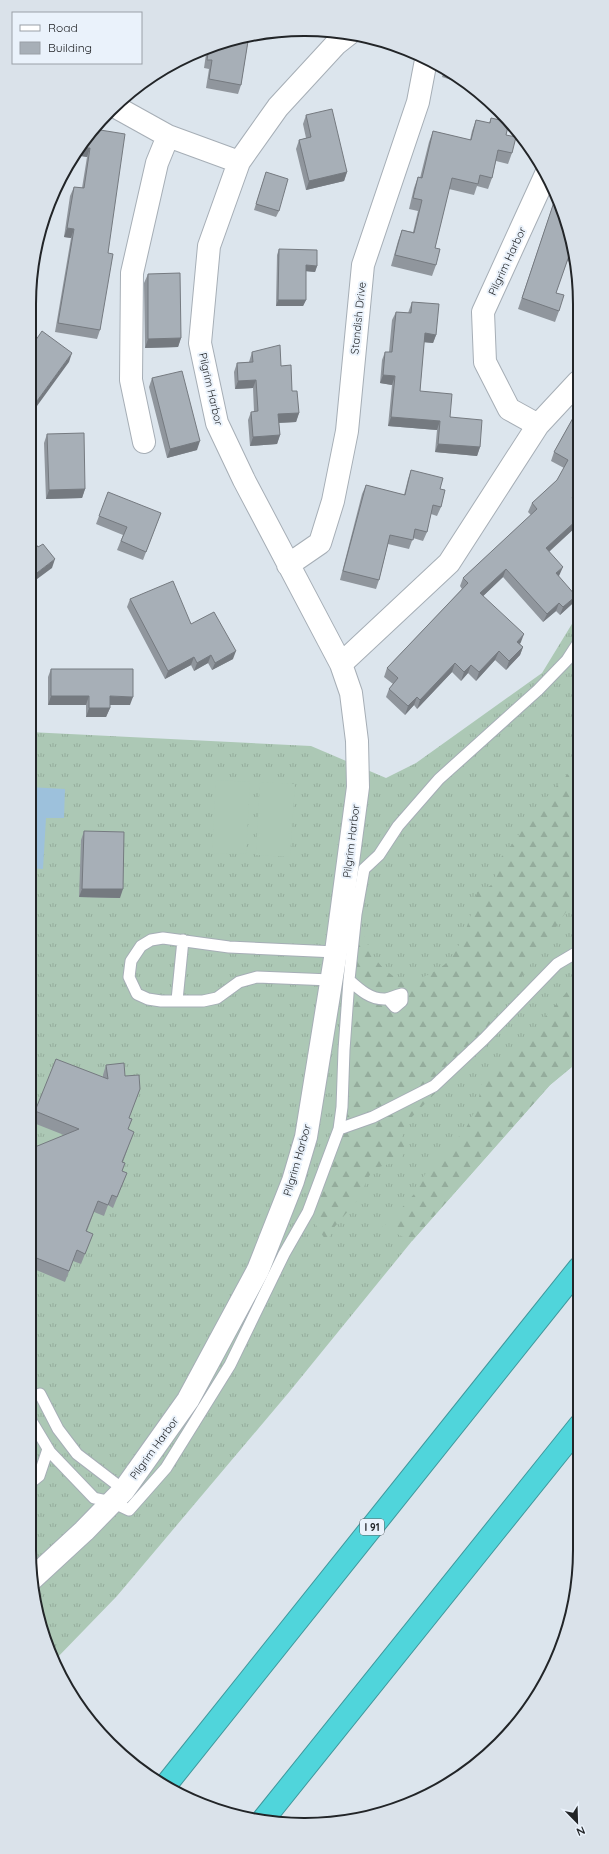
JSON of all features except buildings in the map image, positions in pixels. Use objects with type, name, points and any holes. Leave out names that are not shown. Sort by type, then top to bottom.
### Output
[{"type":"highway","name":"I 91","points":[[169,1781],[573,1277]]},
{"type":"highway","points":[[266,1816],[573,1434]]},
{"type":"street","name":"Pilgrim Harbor","points":[[37,1574],[54,1560],[118,1496],[188,1400],[258,1270],[274,1231],[306,1137],[340,980],[336,952],[358,788],[357,741],[351,693],[341,664],[244,480],[217,423],[200,343],[209,246],[239,162],[278,107],[336,38]]},
{"type":"street","name":"Standish Drive","points":[[288,565],[320,543],[333,501],[347,431],[363,266],[418,102],[425,65]]},
{"type":"street","points":[[120,110],[168,136],[239,162]]},
{"type":"street","points":[[144,442],[131,380],[132,272],[157,163],[168,136]]},
{"type":"street","name":"Pilgrim Harbor","points":[[538,425],[509,409],[485,362],[483,312],[543,181]]},
{"type":"street","points":[[341,664],[449,563],[538,425],[573,387]]},
{"type":"lane","points":[[40,1394],[58,1429],[77,1454],[118,1496],[128,1510],[166,1468],[226,1372],[284,1254],[308,1212],[339,1129],[342,1107],[344,1050],[340,980],[356,914],[364,869],[379,855],[398,826],[439,778],[538,690],[567,660],[573,651]]},
{"type":"lane","points":[[336,952],[229,947],[163,938],[145,943],[131,961],[129,977],[137,994],[148,999],[203,1001],[217,998],[239,982],[257,977],[340,980],[369,996],[388,999]]},
{"type":"lane","points":[[177,1000],[183,940]]},
{"type":"lane","points":[[339,1129],[373,1117],[434,1086],[484,1039],[558,964],[573,955]]},
{"type":"lane","points":[[36,1429],[48,1449],[94,1498],[118,1496]]},
{"type":"lane","points":[[36,1478],[39,1476],[48,1449]]},
{"type":"green space","points":[[573,622],[573,1066],[550,1085],[412,1241],[290,1391],[117,1596],[58,1657],[50,1636],[41,1602],[38,1585],[36,1550],[36,732],[311,746],[386,778],[416,763],[542,673]]},
{"type":"green space","points":[[573,766],[573,902],[458,1070],[405,1124],[402,1137],[405,1150],[401,1160],[373,1169],[356,1202],[331,1231],[328,1244],[308,1212],[339,1129],[356,914],[373,956],[391,975],[406,980],[413,980],[421,978],[441,967],[452,957],[459,945],[468,923],[477,892],[490,886],[495,880],[497,862],[514,842],[534,811],[567,775]]},
{"type":"green space","points":[[216,780],[250,782],[246,854],[212,853]]},
{"type":"green space","points":[[260,782],[295,784],[290,857],[256,855]]},
{"type":"green space","points":[[573,985],[573,1066],[550,1085],[412,1241],[382,1227],[390,1221],[415,1193],[429,1167],[447,1151],[466,1128],[477,1107],[482,1082],[519,1047]]},
{"type":"water","points":[[36,787],[65,789],[64,818],[46,818],[43,869],[36,868]]}]
